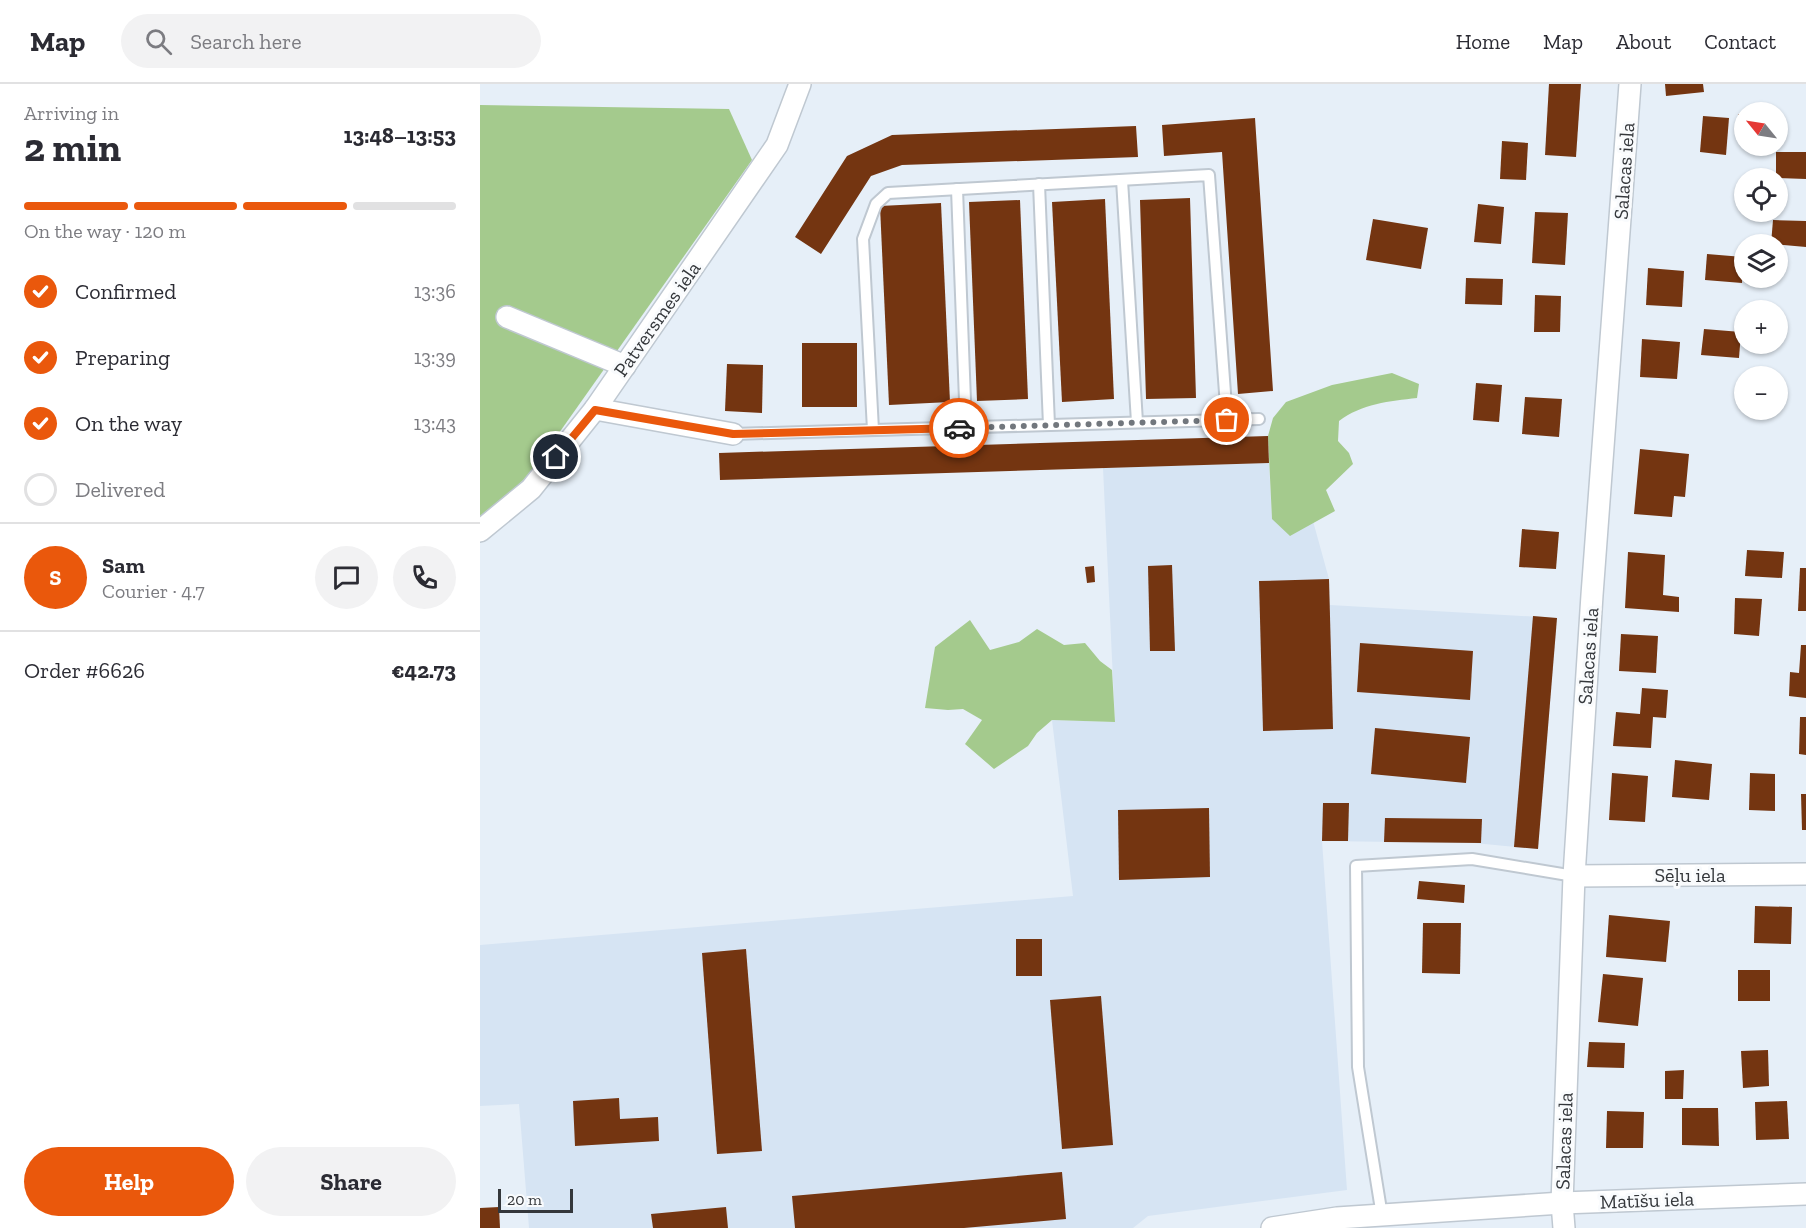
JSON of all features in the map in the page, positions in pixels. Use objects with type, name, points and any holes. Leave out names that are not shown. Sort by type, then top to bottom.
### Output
[{"type":"street","name":"Patversmes iela","points":[[480,531],[531,489],[595,410],[777,145],[800,84]]},
{"type":"street","name":"Salacas iela","points":[[1564,1228],[1562,1203],[1574,876],[1592,595],[1630,84]]},
{"type":"street","points":[[507,317],[625,366]]},
{"type":"street","points":[[595,410],[733,434]]},
{"type":"street","name":"Sēļu iela","points":[[1574,876],[1806,874]]},
{"type":"street","name":"Matīšu iela","points":[[1272,1228],[1337,1218],[1562,1203],[1806,1194]]},
{"type":"lane","points":[[873,430],[863,239],[876,204],[888,193],[1209,175],[1227,420]]},
{"type":"lane","points":[[1122,180],[1137,422]]},
{"type":"lane","points":[[1039,184],[1049,425]]},
{"type":"lane","points":[[957,189],[966,427]]},
{"type":"lane","points":[[733,434],[1259,419]]},
{"type":"lane","points":[[1382,1216],[1358,1067],[1356,866],[1472,859],[1574,876]]},
{"type":"shaded area","points":[[1269,463],[1272,519],[1313,521],[1329,579],[1330,605],[1557,618],[1538,849],[1474,843],[1322,841],[1347,1190],[1148,1216],[1133,1228],[529,1228],[519,1104],[480,1106],[480,945],[1073,896],[1052,720],[1115,722],[1103,468]]},
{"type":"green space","points":[[480,105],[729,109],[752,160],[530,474],[480,520]]},
{"type":"green space","points":[[1392,373],[1419,384],[1417,398],[1366,407],[1339,421],[1338,441],[1349,453],[1353,464],[1326,490],[1335,511],[1290,536],[1272,519],[1268,436],[1273,418],[1286,402],[1332,385]]},
{"type":"green space","points":[[970,620],[990,650],[1019,642],[1037,629],[1064,645],[1085,643],[1100,661],[1112,670],[1115,722],[1052,720],[1037,733],[1028,746],[994,769],[965,744],[982,720],[963,709],[925,708],[935,647]]},
{"type":"building","points":[[1549,84],[1581,84],[1576,157],[1545,155]]},
{"type":"building","points":[[1665,84],[1703,84],[1704,92],[1666,96]]},
{"type":"building","points":[[1703,116],[1729,118],[1726,155],[1700,152]]},
{"type":"building","points":[[1255,118],[1273,391],[1238,394],[1222,152],[1164,156],[1162,125]]},
{"type":"building","points":[[1136,126],[1138,157],[902,165],[871,176],[821,254],[795,237],[847,156],[892,135]]},
{"type":"building","points":[[1502,141],[1528,143],[1526,180],[1500,179]]},
{"type":"building","points":[[1788,152],[1806,152],[1806,179],[1788,178],[1788,168],[1776,168],[1776,156],[1788,156]]},
{"type":"building","points":[[1190,198],[1196,398],[1146,399],[1140,200]]},
{"type":"building","points":[[1105,199],[1114,399],[1062,402],[1052,202]]},
{"type":"building","points":[[1020,200],[1028,399],[977,401],[969,202]]},
{"type":"building","points":[[941,203],[950,402],[889,405],[880,206]]},
{"type":"building","points":[[1478,204],[1504,207],[1501,244],[1474,242]]},
{"type":"building","points":[[1535,212],[1568,213],[1565,265],[1532,263]]},
{"type":"building","points":[[1373,219],[1428,228],[1421,269],[1366,260]]},
{"type":"building","points":[[1806,221],[1806,247],[1788,245],[1788,234],[1772,234],[1773,222]]},
{"type":"building","points":[[1707,254],[1734,256],[1734,282],[1705,280]]},
{"type":"building","points":[[1648,268],[1684,271],[1682,307],[1646,305]]},
{"type":"building","points":[[1466,278],[1503,279],[1502,305],[1465,304]]},
{"type":"building","points":[[1535,295],[1561,296],[1560,332],[1534,332]]},
{"type":"building","points":[[1704,329],[1734,331],[1734,354],[1739,354],[1739,358],[1701,355]]},
{"type":"building","points":[[1642,339],[1680,342],[1677,379],[1640,377]]},
{"type":"building","points":[[802,343],[857,343],[857,407],[802,407]]},
{"type":"building","points":[[727,364],[763,365],[762,413],[725,411]]},
{"type":"building","points":[[1476,383],[1502,385],[1499,422],[1473,420]]},
{"type":"building","points":[[1525,397],[1562,399],[1559,437],[1522,434]]},
{"type":"building","points":[[1268,436],[1269,463],[720,480],[719,453]]},
{"type":"building","points":[[1640,449],[1689,454],[1685,497],[1674,496],[1672,517],[1634,514]]},
{"type":"building","points":[[1522,529],[1559,532],[1556,569],[1519,567]]},
{"type":"building","points":[[1747,550],[1784,552],[1782,578],[1745,576]]},
{"type":"building","points":[[1628,552],[1665,555],[1663,595],[1679,597],[1679,612],[1625,608]]},
{"type":"building","points":[[1172,565],[1175,651],[1150,651],[1148,566]]},
{"type":"building","points":[[1094,566],[1095,582],[1087,583],[1085,567]]},
{"type":"building","points":[[1800,568],[1806,568],[1806,611],[1798,611]]},
{"type":"building","points":[[1329,579],[1333,729],[1263,731],[1259,581]]},
{"type":"building","points":[[1735,598],[1762,599],[1759,636],[1734,634]]},
{"type":"building","points":[[1533,616],[1557,618],[1538,849],[1514,847]]},
{"type":"building","points":[[1621,634],[1658,636],[1656,673],[1619,671]]},
{"type":"building","points":[[1360,643],[1473,651],[1470,700],[1357,692]]},
{"type":"building","points":[[1801,645],[1806,645],[1806,698],[1789,696],[1790,672],[1799,673]]},
{"type":"building","points":[[1642,688],[1668,690],[1666,718],[1653,717],[1651,748],[1613,746],[1616,712],[1640,714]]},
{"type":"building","points":[[1800,717],[1806,717],[1806,755],[1799,754]]},
{"type":"building","points":[[1375,728],[1470,737],[1466,783],[1371,774]]},
{"type":"building","points":[[1675,760],[1712,764],[1709,800],[1672,797]]},
{"type":"building","points":[[1612,773],[1648,776],[1645,822],[1609,820]]},
{"type":"building","points":[[1750,773],[1775,774],[1775,811],[1749,810]]},
{"type":"building","points":[[1801,794],[1806,794],[1806,830],[1802,830]]},
{"type":"building","points":[[1323,803],[1349,803],[1348,841],[1322,841]]},
{"type":"building","points":[[1209,808],[1210,877],[1119,880],[1118,810]]},
{"type":"building","points":[[1385,818],[1482,819],[1481,843],[1384,842]]},
{"type":"building","points":[[1419,881],[1465,885],[1464,903],[1417,899]]},
{"type":"building","points":[[1755,906],[1792,907],[1791,944],[1754,943]]},
{"type":"building","points":[[1609,915],[1670,921],[1666,962],[1606,957]]},
{"type":"building","points":[[1423,923],[1461,923],[1460,974],[1422,973]]},
{"type":"building","points":[[1016,939],[1042,939],[1042,976],[1016,976]]},
{"type":"building","points":[[746,949],[762,1151],[717,1154],[702,953]]},
{"type":"building","points":[[1738,970],[1770,970],[1770,1001],[1738,1001]]},
{"type":"building","points":[[1603,974],[1643,978],[1638,1026],[1598,1022]]},
{"type":"building","points":[[1101,996],[1113,1145],[1062,1149],[1050,1000]]},
{"type":"building","points":[[1589,1042],[1625,1043],[1624,1068],[1587,1067]]},
{"type":"building","points":[[1768,1050],[1769,1086],[1743,1088],[1741,1051]]},
{"type":"building","points":[[1684,1070],[1683,1099],[1665,1099],[1665,1071]]},
{"type":"building","points":[[619,1098],[620,1119],[658,1117],[659,1141],[575,1146],[573,1101]]},
{"type":"building","points":[[1787,1101],[1789,1139],[1756,1140],[1755,1102]]},
{"type":"building","points":[[1682,1108],[1718,1108],[1719,1146],[1682,1145]]},
{"type":"building","points":[[1607,1111],[1644,1112],[1643,1148],[1606,1148]]},
{"type":"building","points":[[1062,1172],[1066,1219],[964,1228],[795,1228],[792,1196]]},
{"type":"building","points":[[499,1207],[500,1228],[480,1228],[480,1208]]},
{"type":"building","points":[[726,1207],[728,1228],[653,1228],[651,1214]]},
{"type":"way so far","points":[[959,428],[1227,420]]},
{"type":"route","points":[[556,457],[595,410],[733,434],[959,428]]}]
